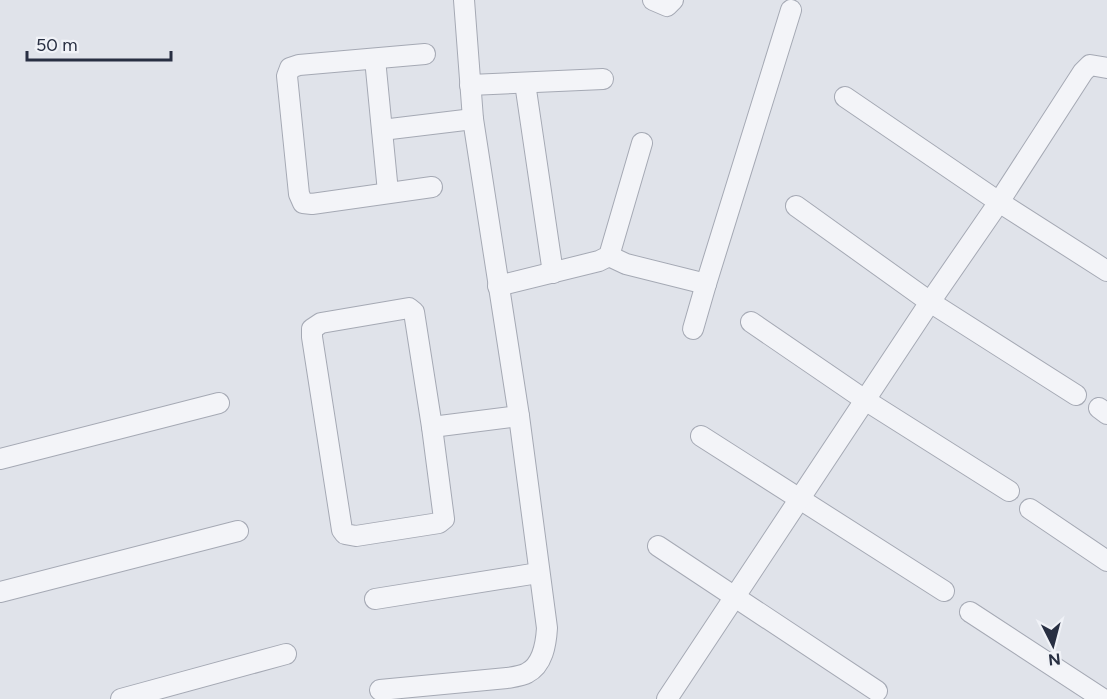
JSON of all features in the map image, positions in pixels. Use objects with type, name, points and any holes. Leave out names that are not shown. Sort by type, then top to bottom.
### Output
[{"type":"street","points":[[380,690],[507,678],[527,673],[538,664],[546,643],[547,628],[519,416],[473,119],[464,0]]},
{"type":"street","points":[[653,0],[667,6],[673,0]]},
{"type":"street","points":[[693,329],[791,10]]},
{"type":"street","points":[[424,54],[299,65],[290,68],[287,76],[298,194],[303,203],[312,204],[432,186]]},
{"type":"street","points":[[375,59],[388,192]]},
{"type":"street","points":[[667,699],[930,302],[999,202],[1083,72],[1090,65],[1107,68]]},
{"type":"street","points":[[470,85],[603,79]]},
{"type":"street","points":[[525,83],[553,273]]},
{"type":"street","points":[[845,97],[999,202],[1107,271]]},
{"type":"street","points":[[382,130],[443,125],[473,119]]},
{"type":"street","points":[[498,286],[599,261],[609,256],[642,143]]},
{"type":"street","points":[[796,206],[930,302],[1076,395]]},
{"type":"street","points":[[609,256],[626,264],[706,284]]},
{"type":"street","points":[[409,308],[414,312],[432,426],[444,519],[439,524],[356,536],[345,534],[342,530],[312,328],[321,323],[409,308]]},
{"type":"street","points":[[751,322],[865,400],[1009,491]]},
{"type":"street","points":[[0,459],[219,403]]},
{"type":"street","points":[[432,426],[519,416]]},
{"type":"street","points":[[701,436],[944,591]]},
{"type":"street","points":[[1030,509],[1107,561]]},
{"type":"street","points":[[0,592],[238,531]]},
{"type":"street","points":[[658,546],[877,691]]},
{"type":"street","points":[[375,599],[538,573]]},
{"type":"street","points":[[970,612],[1103,699]]},
{"type":"street","points":[[121,699],[286,654]]}]
